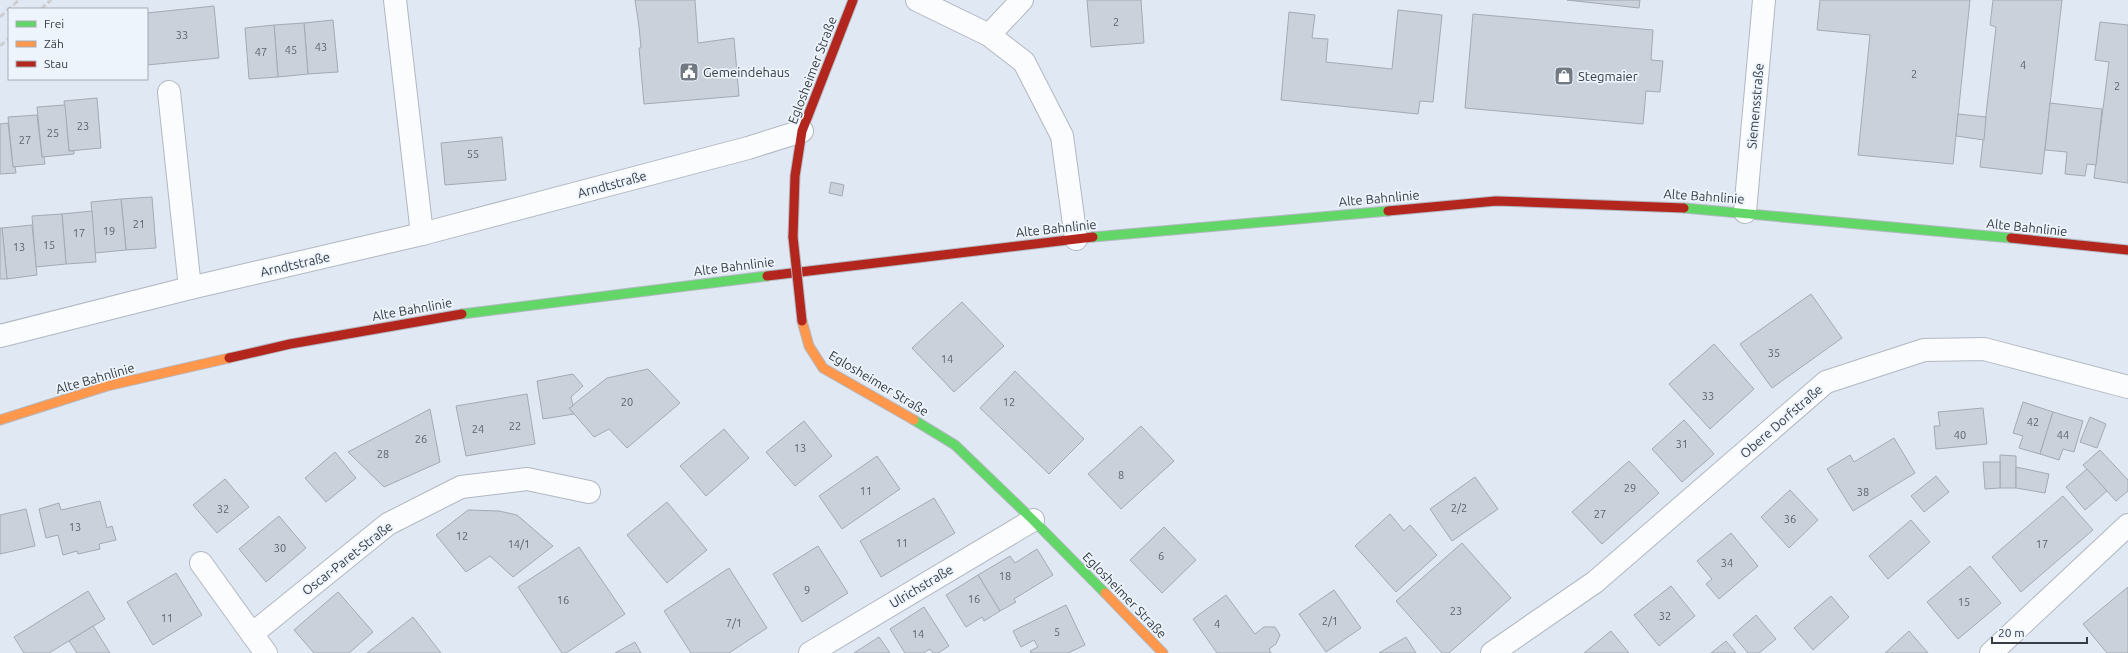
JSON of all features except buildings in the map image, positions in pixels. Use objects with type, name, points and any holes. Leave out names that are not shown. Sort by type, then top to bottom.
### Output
[{"type":"street","points":[[395,0],[422,234]]},
{"type":"street","name":"Eglosheimer Straße","points":[[853,0],[802,131],[794,176],[793,237],[805,340],[813,357],[823,368],[902,412],[955,445],[1032,520],[1163,653]]},
{"type":"street","points":[[917,0],[989,35],[1024,62],[1062,136],[1076,239]]},
{"type":"street","points":[[989,35],[1022,0]]},
{"type":"street","name":"Siemensstraße","points":[[1745,212],[1764,0]]},
{"type":"street","points":[[169,92],[190,288]]},
{"type":"street","name":"Arndtstraße","points":[[0,336],[190,288],[422,234],[748,148],[802,131]]},
{"type":"street","name":"Alte Bahnlinie","points":[[0,420],[107,386],[283,346],[491,309],[1076,239],[1496,201],[1661,206],[1745,212],[2128,250]]},
{"type":"street","name":"Obere Dorfstraße","points":[[1492,653],[1596,582],[1826,382],[1924,350],[1984,349],[2128,388]]},
{"type":"street","name":"Oscar-Paret-Straße","points":[[252,634],[388,524],[461,487],[527,479],[589,492]]},
{"type":"street","name":"Ulrichstraße","points":[[810,653],[1032,520]]},
{"type":"street","points":[[1991,653],[2128,525]]},
{"type":"street","points":[[201,563],[266,653]]},
{"type":"railway","points":[[10,8],[19,0]]},
{"type":"railway","points":[[42,8],[51,0]]},
{"type":"railway","points":[[0,17],[8,10]]},
{"type":"railway","points":[[0,46],[8,39]]},
{"type":"traffic: fast","points":[[1684,208],[2011,238]]},
{"type":"traffic: fast","points":[[1093,237],[1388,211]]},
{"type":"traffic: fast","points":[[462,314],[767,276]]},
{"type":"traffic: fast","points":[[914,420],[955,445],[1033,520],[1105,593]]},
{"type":"traffic: slow","points":[[802,321],[809,346],[823,368],[914,420]]},
{"type":"traffic: slow","points":[[0,420],[107,386],[229,358]]},
{"type":"traffic: slow","points":[[1105,593],[1163,653]]},
{"type":"traffic: jam","points":[[793,237],[795,176],[802,131],[853,0]]},
{"type":"traffic: jam","points":[[1388,211],[1496,201],[1684,208]]},
{"type":"traffic: jam","points":[[793,237],[802,321]]},
{"type":"traffic: jam","points":[[767,276],[1093,237]]},
{"type":"traffic: jam","points":[[2011,238],[2128,250]]},
{"type":"traffic: jam","points":[[229,358],[290,344],[462,314]]},
{"type":"place","name":"Gemeindehaus","points":[[689,72]]},
{"type":"place","name":"Stegmaier","points":[[1564,76]]}]
